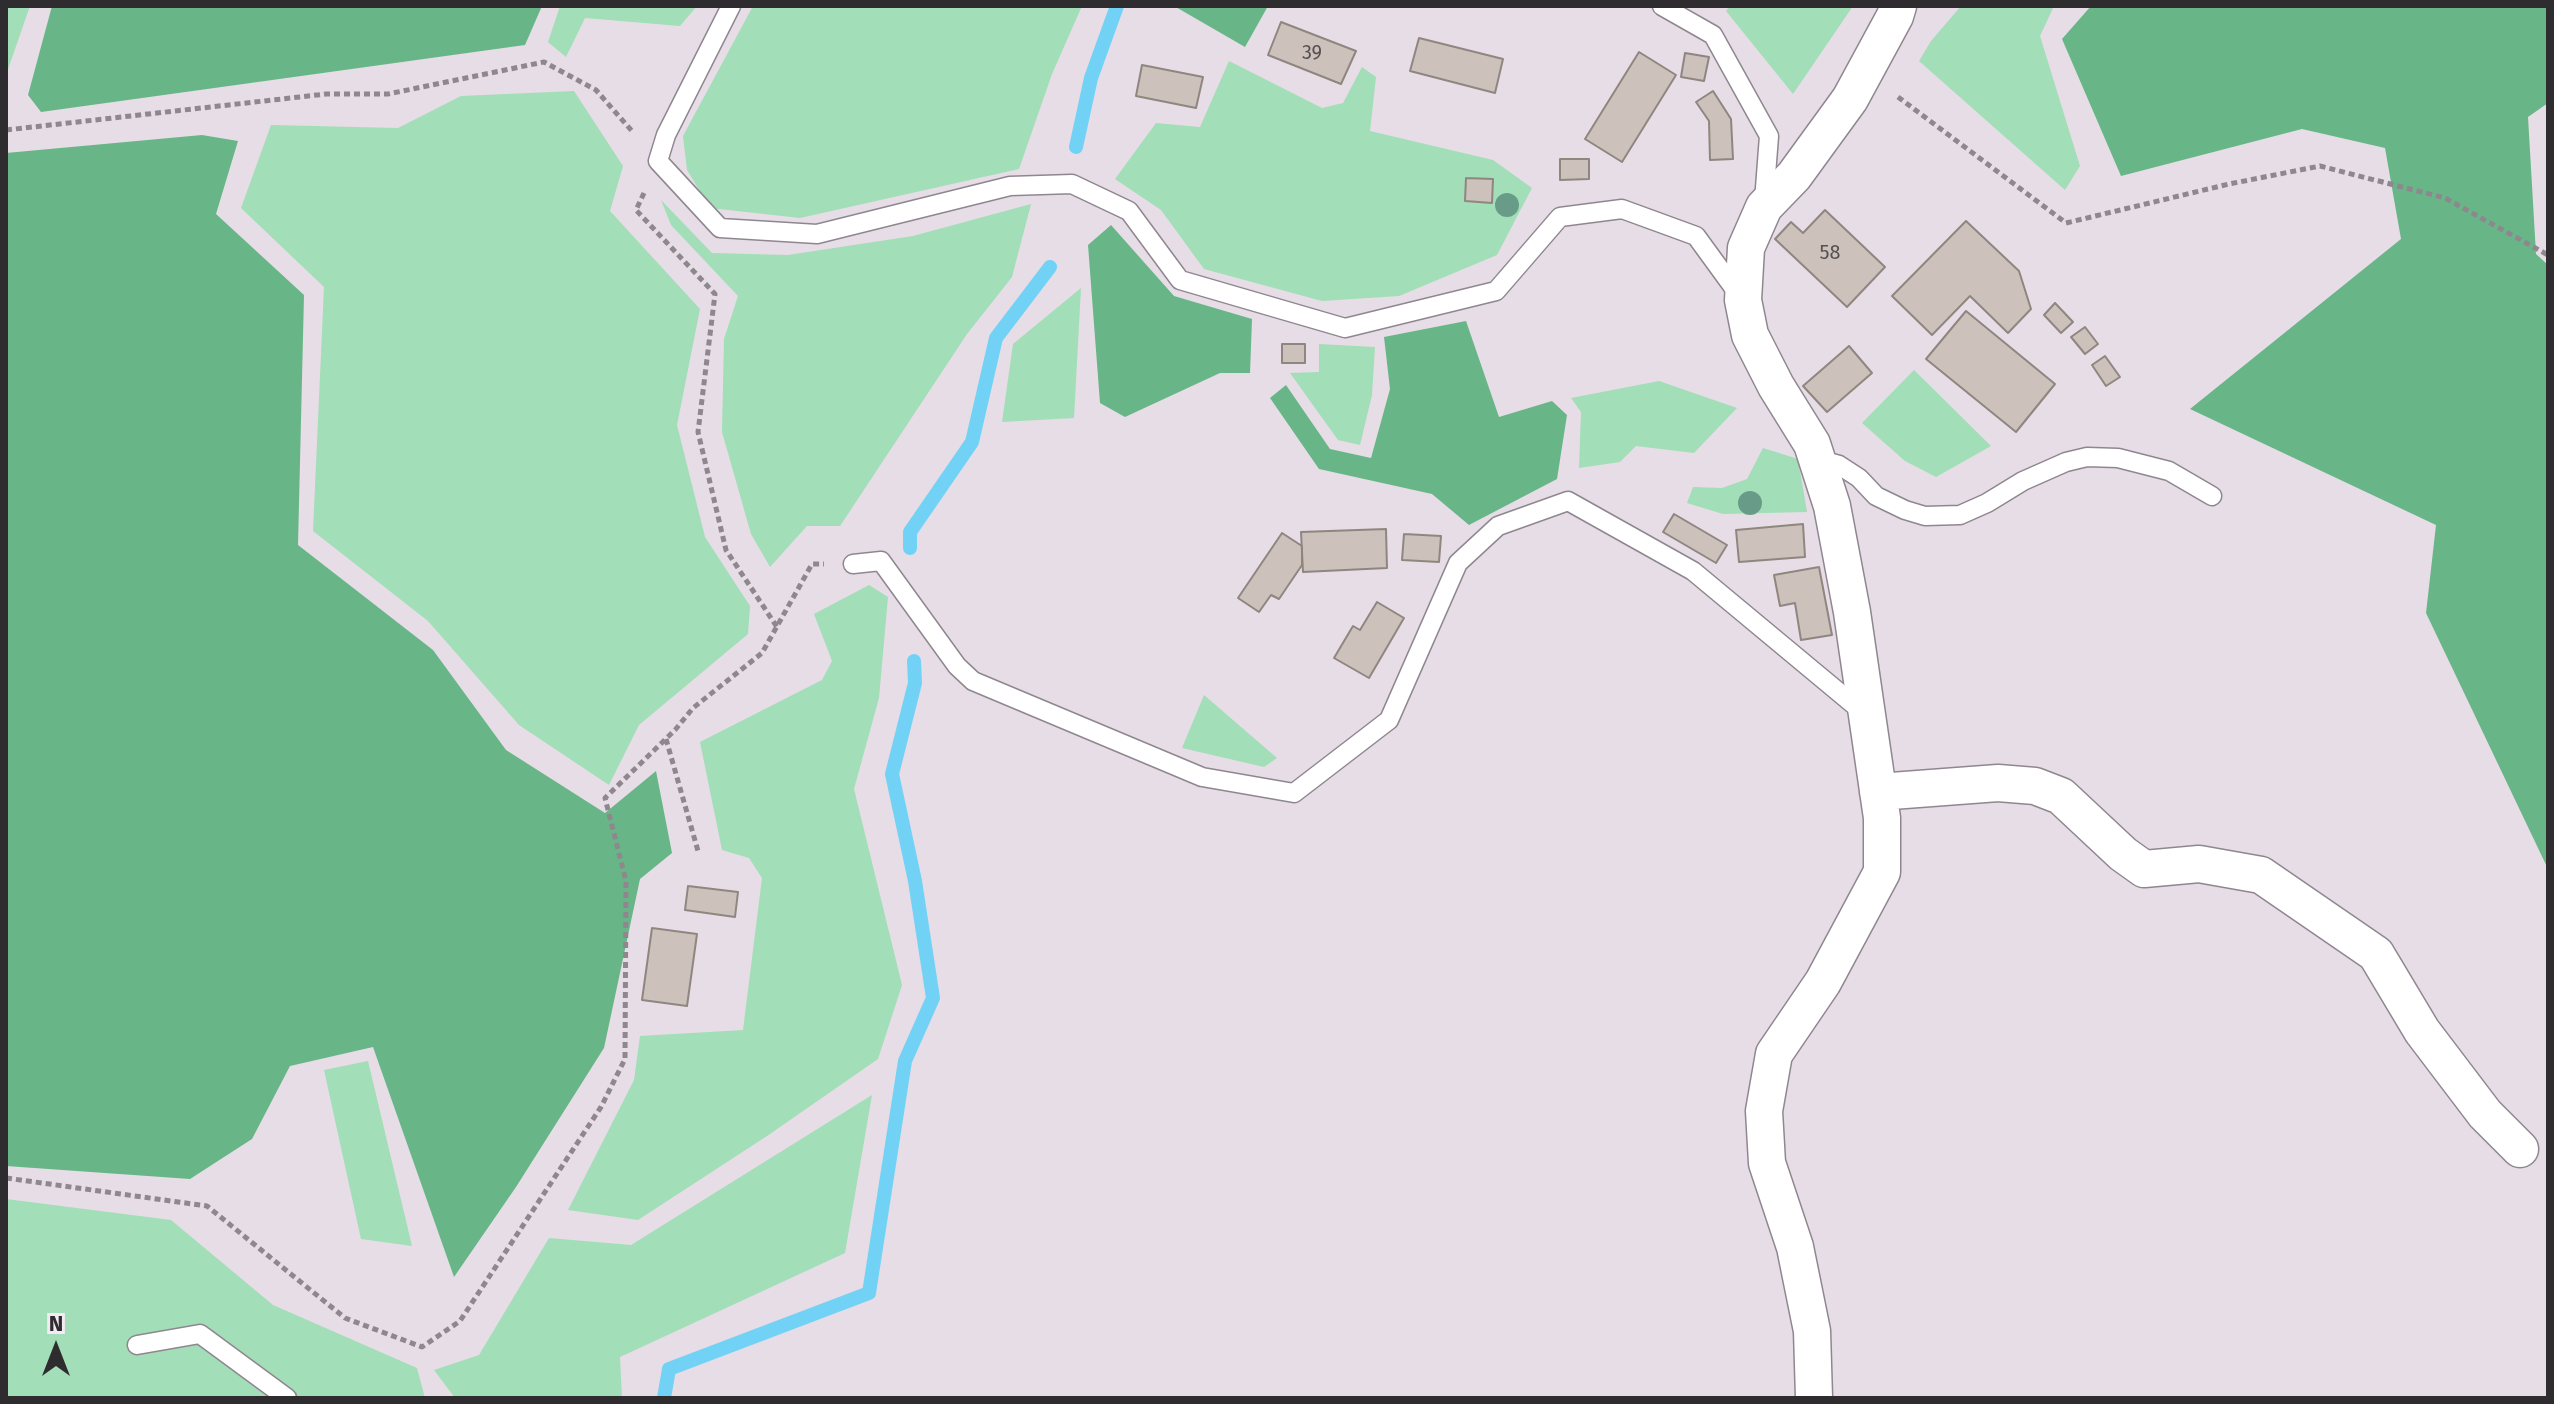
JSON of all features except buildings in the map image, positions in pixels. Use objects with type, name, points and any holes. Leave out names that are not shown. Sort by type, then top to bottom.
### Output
[{"type":"street","points":[[1814,1398],[1812,1331],[1795,1247],[1767,1163],[1764,1111],[1774,1054],[1823,982],[1882,872],[1882,818],[1832,506],[1812,444],[1776,386],[1750,335],[1743,300],[1746,248],[1764,207],[1794,176],[1850,99],[1898,6]]},
{"type":"street","points":[[1878,792],[1998,783],[2035,786],[2061,796],[2123,854],[2144,869],[2199,864],[2261,875],[2376,954],[2422,1031],[2485,1114],[2520,1149]]},
{"type":"lane","points":[[731,6],[666,135],[658,161],[720,228],[817,234],[1010,186],[1072,184],[1129,211],[1180,280],[1345,328],[1496,291],[1560,217],[1622,209],[1696,236],[1743,300]]},
{"type":"lane","points":[[1662,6],[1713,35],[1769,136],[1764,207]]},
{"type":"lane","points":[[1817,459],[1849,471],[1876,496],[1925,516],[1960,515],[2023,481],[2066,462],[2087,457],[2118,458],[2169,471],[2212,496]]},
{"type":"lane","points":[[853,564],[881,561],[957,666],[973,681],[1202,777],[1294,793],[1389,720],[1458,563],[1498,526],[1568,501],[1693,571],[1867,716]]},
{"type":"lane","points":[[137,1345],[200,1334],[287,1398]]},
{"type":"path","points":[[6,130],[326,94],[388,94],[544,62],[596,90],[658,161],[636,210],[715,294],[698,432],[726,550],[777,627]]},
{"type":"path","points":[[1864,74],[2066,223],[2320,166],[2445,198],[2548,255]]},
{"type":"path","points":[[6,1178],[207,1206],[345,1318],[422,1347],[460,1321],[601,1107],[625,1059],[626,881],[605,798],[693,708],[762,653],[812,564],[853,564]]},
{"type":"path","points":[[666,739],[698,851]]},
{"type":"green space","points":[[6,6],[30,6],[6,75]]},
{"type":"green space","points":[[52,6],[542,6],[525,45],[41,112],[28,95]]},
{"type":"green space","points":[[560,6],[697,6],[680,26],[585,18],[566,57],[548,42]]},
{"type":"green space","points":[[753,6],[1082,6],[1052,74],[1019,169],[800,218],[710,208],[687,170],[683,136]]},
{"type":"green space","points":[[1174,6],[1268,6],[1245,47]]},
{"type":"green space","points":[[1730,6],[1853,6],[1793,94],[1726,11]]},
{"type":"green space","points":[[1961,6],[2054,6],[2040,36],[2080,166],[2065,190],[1919,61],[1931,41]]},
{"type":"green space","points":[[2091,6],[2548,6],[2548,103],[2528,117],[2536,254],[2548,265],[2548,869],[2426,613],[2436,525],[2190,409],[2401,239],[2385,148],[2302,129],[2121,176],[2062,39]]},
{"type":"green space","points":[[1229,61],[1322,108],[1343,103],[1362,67],[1376,77],[1370,131],[1493,160],[1532,188],[1497,255],[1399,296],[1322,301],[1204,269],[1161,210],[1115,179],[1156,123],[1200,127]]},
{"type":"green space","points":[[574,91],[623,166],[610,211],[700,309],[677,425],[705,537],[750,606],[748,634],[639,725],[609,785],[519,725],[428,621],[313,531],[324,287],[241,208],[271,125],[398,128],[461,96]]},
{"type":"green space","points":[[202,135],[238,141],[216,214],[304,295],[298,545],[433,650],[506,750],[605,813],[656,771],[672,853],[640,879],[604,1048],[516,1187],[454,1277],[373,1047],[290,1066],[252,1139],[190,1179],[6,1166],[6,153]]},
{"type":"green space","points":[[661,200],[712,253],[788,255],[913,236],[1031,204],[1012,277],[967,334],[840,526],[807,526],[770,567],[751,534],[722,432],[724,339],[738,296],[671,225]]},
{"type":"green space","points":[[1111,225],[1174,296],[1252,319],[1250,373],[1220,373],[1125,417],[1100,403],[1088,245]]},
{"type":"green space","points":[[1081,288],[1074,418],[1002,422],[1013,344]]},
{"type":"green space","points":[[1466,321],[1499,417],[1552,401],[1567,415],[1557,479],[1469,525],[1432,494],[1319,469],[1270,398],[1286,385],[1330,449],[1371,458],[1390,389],[1384,337]]},
{"type":"green space","points":[[1319,344],[1375,347],[1372,395],[1360,445],[1338,440],[1290,373],[1319,372]]},
{"type":"green space","points":[[1914,370],[1991,446],[1936,477],[1905,461],[1862,423]]},
{"type":"green space","points":[[1659,381],[1737,408],[1694,453],[1636,446],[1620,462],[1579,468],[1581,412],[1571,398]]},
{"type":"green space","points":[[1763,448],[1798,459],[1807,512],[1723,514],[1687,503],[1693,487],[1722,488],[1747,479]]},
{"type":"green space","points":[[869,585],[888,597],[879,698],[854,789],[902,985],[878,1059],[638,1220],[568,1210],[634,1080],[640,1036],[743,1030],[762,878],[749,858],[722,850],[700,742],[822,680],[832,661],[814,614]]},
{"type":"green space","points":[[1204,695],[1277,758],[1264,767],[1182,748]]},
{"type":"green space","points":[[368,1061],[412,1246],[361,1239],[324,1070]]},
{"type":"green space","points":[[872,1095],[845,1253],[620,1357],[622,1398],[455,1398],[434,1370],[479,1355],[549,1238],[631,1245]]},
{"type":"green space","points":[[6,1199],[171,1220],[273,1305],[417,1368],[425,1398],[6,1398]]},
{"type":"waterway","points":[[1076,147],[1091,78],[1117,6]]},
{"type":"waterway","points":[[910,548],[910,532],[972,442],[996,338],[1050,267]]},
{"type":"waterway","points":[[664,1398],[669,1369],[869,1293],[905,1061],[933,998],[915,881],[892,774],[915,683],[914,661]]}]
